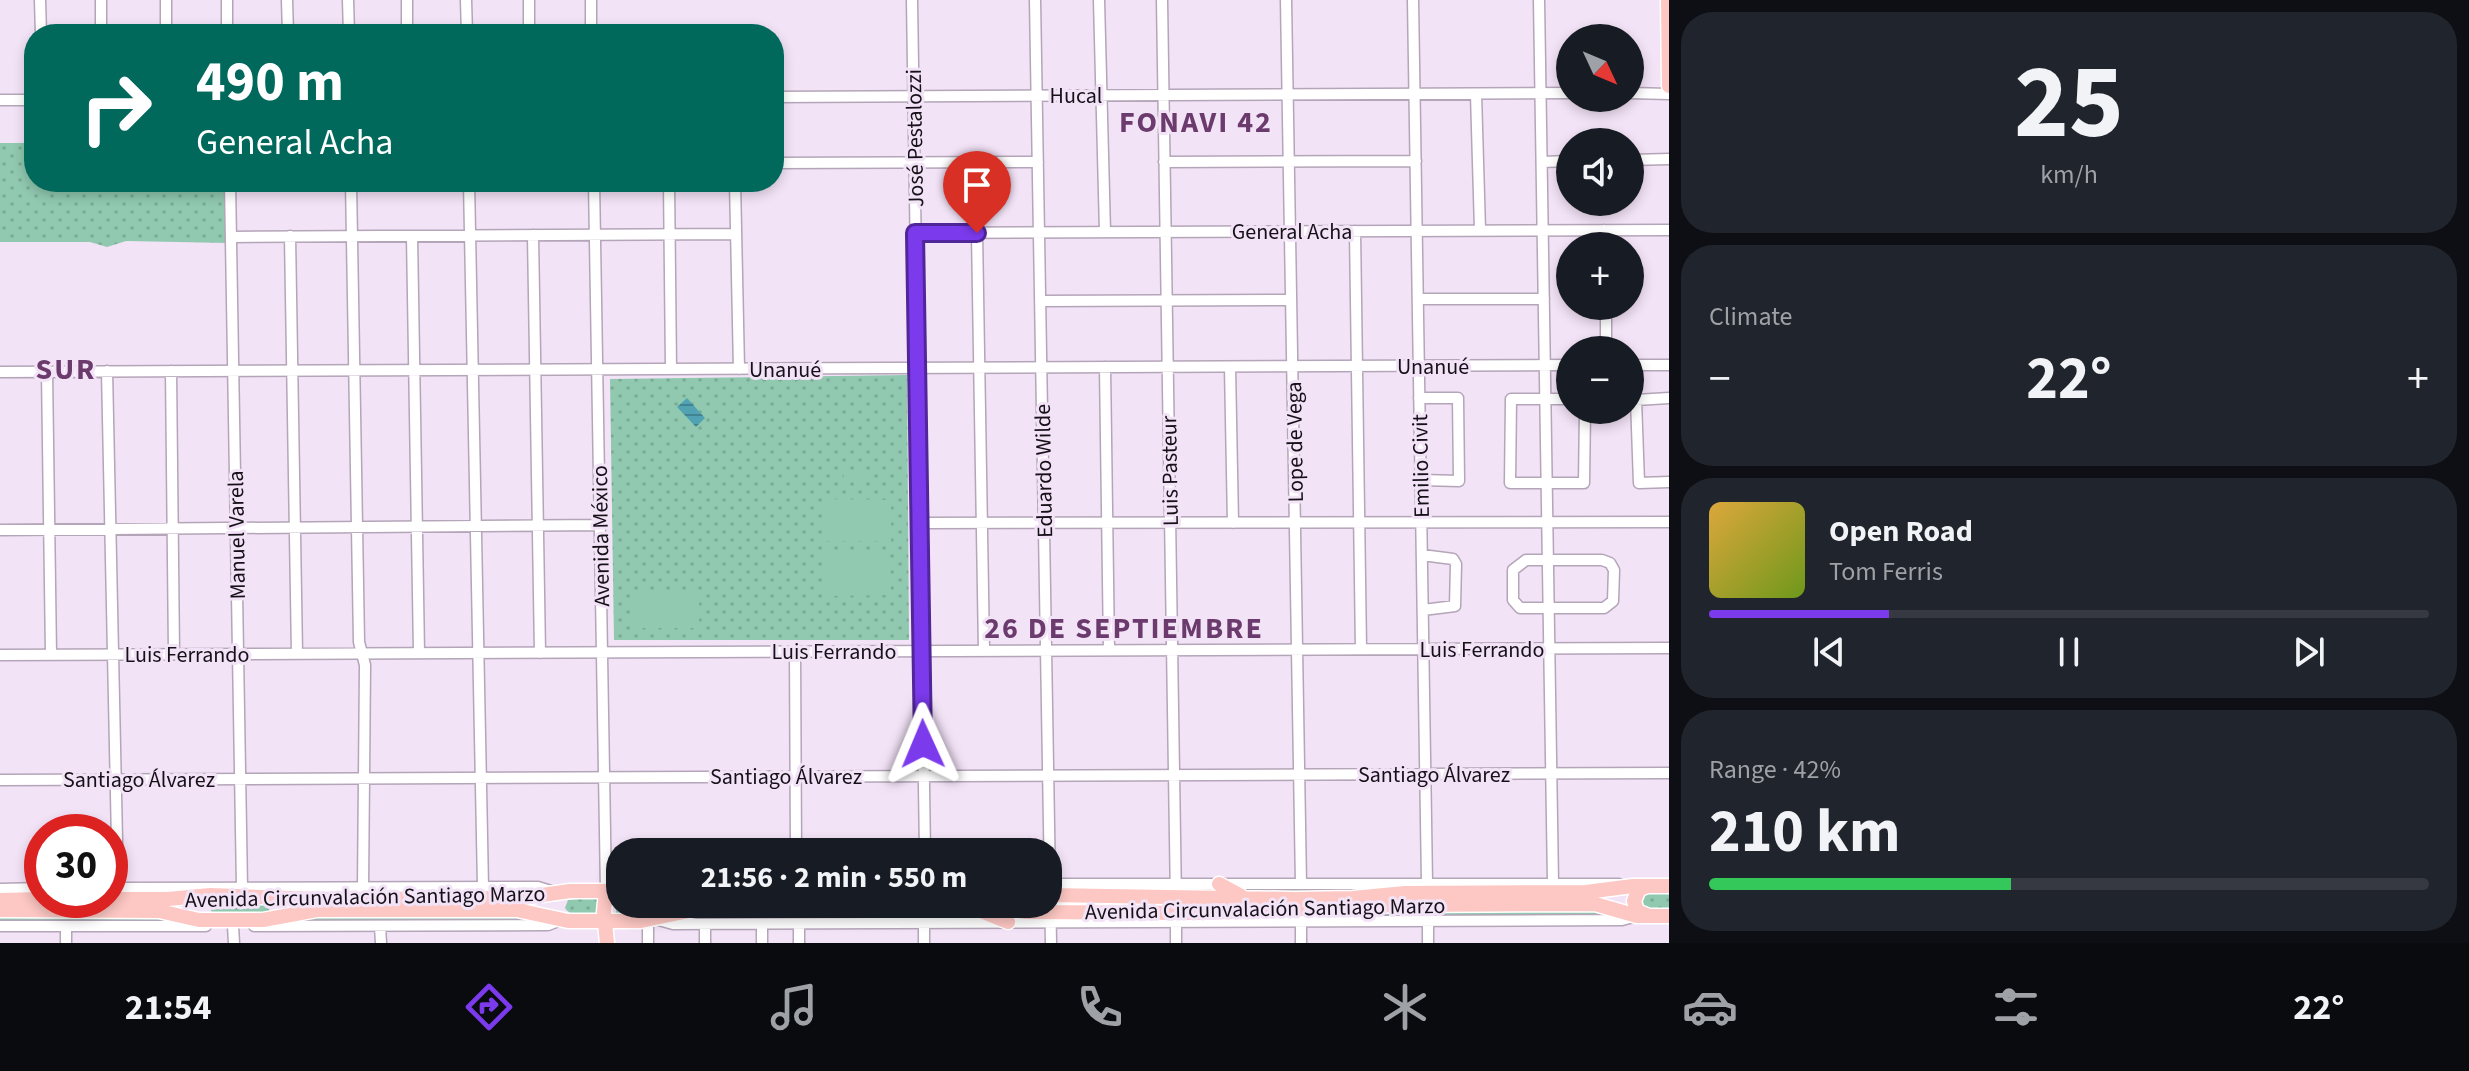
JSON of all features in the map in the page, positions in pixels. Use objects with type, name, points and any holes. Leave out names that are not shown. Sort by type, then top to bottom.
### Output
[{"type":"main road","points":[[1668,0],[1669,86]]},
{"type":"main road","points":[[1219,884],[1240,896],[1294,899]]},
{"type":"main road","points":[[1643,916],[1634,901],[1639,889],[1649,886]]},
{"type":"main road","name":"Avenida Circunvalación Santiago Marzo","points":[[1062,889],[1176,890],[1237,900],[1348,898],[1405,893],[1592,892],[1669,886]]},
{"type":"main road","points":[[568,920],[559,906],[564,894],[574,890]]},
{"type":"main road","name":"Avenida Circunvalación Santiago Marzo","points":[[128,894],[168,899],[215,892],[265,891],[313,899],[499,898],[574,890],[606,891]]},
{"type":"main road","points":[[265,891],[278,907],[267,923]]},
{"type":"main road","points":[[215,892],[203,906],[205,914],[221,924]]},
{"type":"main road","points":[[0,900],[24,899]]},
{"type":"main road","name":"Avenida Circunvalación Santiago Marzo","points":[[1062,917],[1176,918],[1396,905],[1595,904],[1643,916],[1669,916]]},
{"type":"main road","name":"Avenida Circunvalación Santiago Marzo","points":[[0,910],[164,911],[221,924],[267,923],[317,910],[517,910],[568,920],[630,918]]},
{"type":"main road","name":"Avenida México","points":[[607,943],[609,918]]},
{"type":"main road","points":[[999,918],[1008,922]]},
{"type":"street","points":[[40,0],[41,24]]},
{"type":"street","points":[[101,0],[101,24]]},
{"type":"street","points":[[166,0],[166,24]]},
{"type":"street","points":[[227,0],[227,24]]},
{"type":"street","points":[[287,0],[288,24]]},
{"type":"street","points":[[348,0],[349,24]]},
{"type":"street","points":[[407,0],[407,24]]},
{"type":"street","points":[[466,0],[467,24]]},
{"type":"street","points":[[529,0],[529,24]]},
{"type":"street","points":[[591,0],[591,24]]},
{"type":"street","name":"José Pestalozzi","points":[[912,0],[925,838]]},
{"type":"street","name":"Eduardo Wilde","points":[[1035,0],[1049,838]]},
{"type":"street","points":[[1099,0],[1105,232]]},
{"type":"street","name":"Luis Pasteur","points":[[1162,0],[1176,943]]},
{"type":"street","name":"Lope de Vega","points":[[1286,0],[1301,884]]},
{"type":"street","name":"Emilio Civit","points":[[1413,0],[1427,883]]},
{"type":"street","points":[[1539,0],[1553,883]]},
{"type":"street","name":"Hucal","points":[[784,97],[1556,93]]},
{"type":"street","points":[[1644,93],[1669,94]]},
{"type":"street","points":[[1476,94],[1480,230]]},
{"type":"street","points":[[0,100],[24,100]]},
{"type":"street","points":[[1644,160],[1669,159]]},
{"type":"street","points":[[1164,162],[1416,161]]},
{"type":"street","points":[[784,163],[1038,162]]},
{"type":"street","points":[[1542,162],[1556,162]]},
{"type":"street","name":"Manuel Varela","points":[[230,192],[242,888]]},
{"type":"street","points":[[351,192],[359,642],[365,665],[363,888]]},
{"type":"street","points":[[469,192],[483,887]]},
{"type":"street","name":"Avenida México","points":[[594,192],[604,777],[609,838]]},
{"type":"street","points":[[669,192],[671,369]]},
{"type":"street","points":[[735,192],[739,369]]},
{"type":"street","name":"General Acha","points":[[915,233],[1669,230]]},
{"type":"street","points":[[1355,231],[1361,649]]},
{"type":"street","points":[[977,233],[984,651]]},
{"type":"street","points":[[231,237],[736,234]]},
{"type":"street","points":[[533,235],[540,653]]},
{"type":"street","points":[[290,236],[297,654]]},
{"type":"street","points":[[412,236],[419,653]]},
{"type":"street","points":[[1418,299],[1544,299]]},
{"type":"street","points":[[1041,301],[1291,300]]},
{"type":"street","name":"Unanué","points":[[0,372],[1556,365]]},
{"type":"street","points":[[1644,365],[1669,365]]},
{"type":"street","points":[[1105,367],[1109,650]]},
{"type":"street","points":[[1230,367],[1233,523]]},
{"type":"street","points":[[107,371],[115,814]]},
{"type":"street","points":[[171,371],[174,654]]},
{"type":"street","points":[[47,372],[51,655]]},
{"type":"street","points":[[1419,398],[1458,398],[1459,481],[1421,480]]},
{"type":"street","points":[[1669,398],[1636,400],[1639,483],[1669,482]]},
{"type":"street","points":[[1556,399],[1511,399],[1510,483],[1584,483],[1585,424]]},
{"type":"street","points":[[920,523],[1669,522]]},
{"type":"street","points":[[0,530],[600,525]]},
{"type":"street","points":[[1422,555],[1453,559],[1456,564],[1455,606],[1423,610]]},
{"type":"street","points":[[1526,560],[1602,560],[1610,563],[1614,570],[1613,601],[1609,606],[1548,610],[1516,605],[1513,600],[1513,570],[1519,564],[1526,560]]},
{"type":"street","name":"Luis Ferrando","points":[[0,655],[1669,648]]},
{"type":"street","points":[[795,651],[796,838]]},
{"type":"street","name":"Santiago Álvarez","points":[[0,780],[1669,773]]},
{"type":"street","points":[[1176,890],[1219,884],[1605,882],[1628,887]]},
{"type":"street","points":[[215,892],[242,888],[265,891],[538,887],[556,893]]},
{"type":"street","points":[[0,889],[24,888]]},
{"type":"street","points":[[1176,918],[1301,922],[1622,920],[1643,916]]},
{"type":"street","points":[[648,943],[652,918]]},
{"type":"street","points":[[658,918],[669,924],[799,924],[1008,922],[1042,918]]},
{"type":"street","name":"Eduardo Wilde","points":[[1051,918],[1051,943]]},
{"type":"street","points":[[0,926],[267,923],[548,925],[568,920]]},
{"type":"street","points":[[1428,921],[1428,943]]},
{"type":"street","points":[[1301,922],[1301,943]]},
{"type":"street","points":[[924,923],[924,943]]},
{"type":"street","points":[[221,924],[234,943]]},
{"type":"street","points":[[705,924],[705,943]]},
{"type":"street","points":[[762,924],[762,943]]},
{"type":"street","points":[[799,924],[799,943]]},
{"type":"street","points":[[66,926],[66,943]]},
{"type":"street","points":[[380,926],[381,943]]},
{"type":"green space","points":[[0,143],[24,143],[24,192],[227,192],[228,243],[126,241],[107,247],[90,242],[0,242]]},
{"type":"green space","points":[[907,375],[909,640],[614,640],[610,379]]},
{"type":"green space","points":[[869,470],[870,481],[844,483],[843,471]]},
{"type":"green space","points":[[825,499],[891,500],[891,541],[825,541]]},
{"type":"green space","points":[[890,553],[891,595],[825,596],[824,554]]},
{"type":"green space","points":[[634,590],[699,590],[699,628],[634,628]]},
{"type":"green space","points":[[1605,885],[1347,895],[1241,893],[1232,887]]},
{"type":"green space","points":[[1669,892],[1669,910],[1646,909],[1641,904],[1643,894]]},
{"type":"green space","points":[[599,897],[600,914],[576,915],[565,908],[568,900]]},
{"type":"green space","points":[[1062,900],[1168,901],[1168,908],[1062,907]]},
{"type":"green space","points":[[212,902],[270,903],[269,913],[212,913]]},
{"type":"green space","points":[[1591,907],[1623,916],[1202,918],[1250,913]]},
{"type":"green space","points":[[517,913],[551,921],[286,922],[304,915]]},
{"type":"green space","points":[[0,914],[24,914],[24,918],[163,915],[193,922],[0,923]]},
{"type":"green space","points":[[680,918],[997,919],[670,922]]},
{"type":"water","points":[[687,398],[705,418],[696,427],[677,407]]},
{"type":"district","name":"FONAVI 42","points":[[1196,122]]},
{"type":"district","name":"SUR","points":[[66,369]]},
{"type":"district","name":"26 DE SEPTIEMBRE","points":[[1124,628]]},
{"type":"route","points":[[923,744],[915,233],[977,233]]}]
